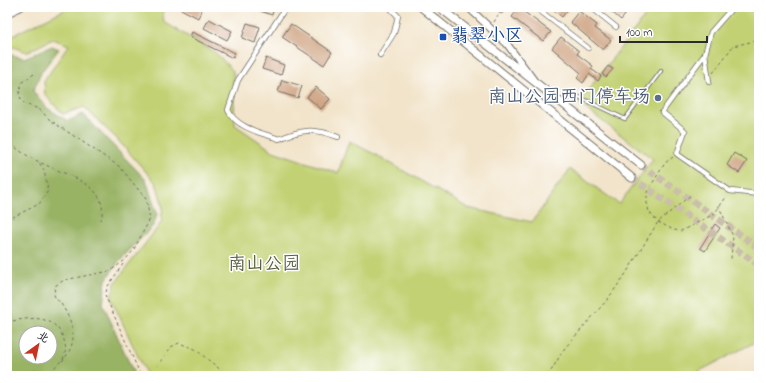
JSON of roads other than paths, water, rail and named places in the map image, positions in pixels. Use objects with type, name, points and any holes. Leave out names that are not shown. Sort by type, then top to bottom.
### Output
[{"type":"main road","points":[[7,14],[21,7]]},
{"type":"main road","points":[[421,7],[632,178]]},
{"type":"main road","points":[[440,7],[562,104],[642,165]]},
{"type":"main road","points":[[468,7],[507,44],[536,83]]},
{"type":"street","points":[[286,7],[238,80],[228,110],[230,116],[244,126],[279,140],[292,133],[312,130],[338,137]]},
{"type":"street","points":[[380,55],[394,33],[398,16],[389,7]]},
{"type":"street","points":[[535,7],[588,48]]},
{"type":"street","points":[[591,7],[616,27]]},
{"type":"street","points":[[733,7],[711,32],[705,54],[662,112],[685,131],[677,154],[730,191],[759,194]]},
{"type":"street","points":[[705,54],[709,82]]},
{"type":"lane","points":[[562,104],[570,96],[577,96],[626,119],[661,71]]},
{"type":"tunnel","points":[[641,165],[759,248]]},
{"type":"tunnel","points":[[632,178],[759,265]]},
{"type":"place","name":"翡翠小区","points":[[443,37]]},
{"type":"place","name":"南山公园西门停车场","points":[[658,98]]},
{"type":"park label","name":"南山公园","points":[[264,265]]}]
